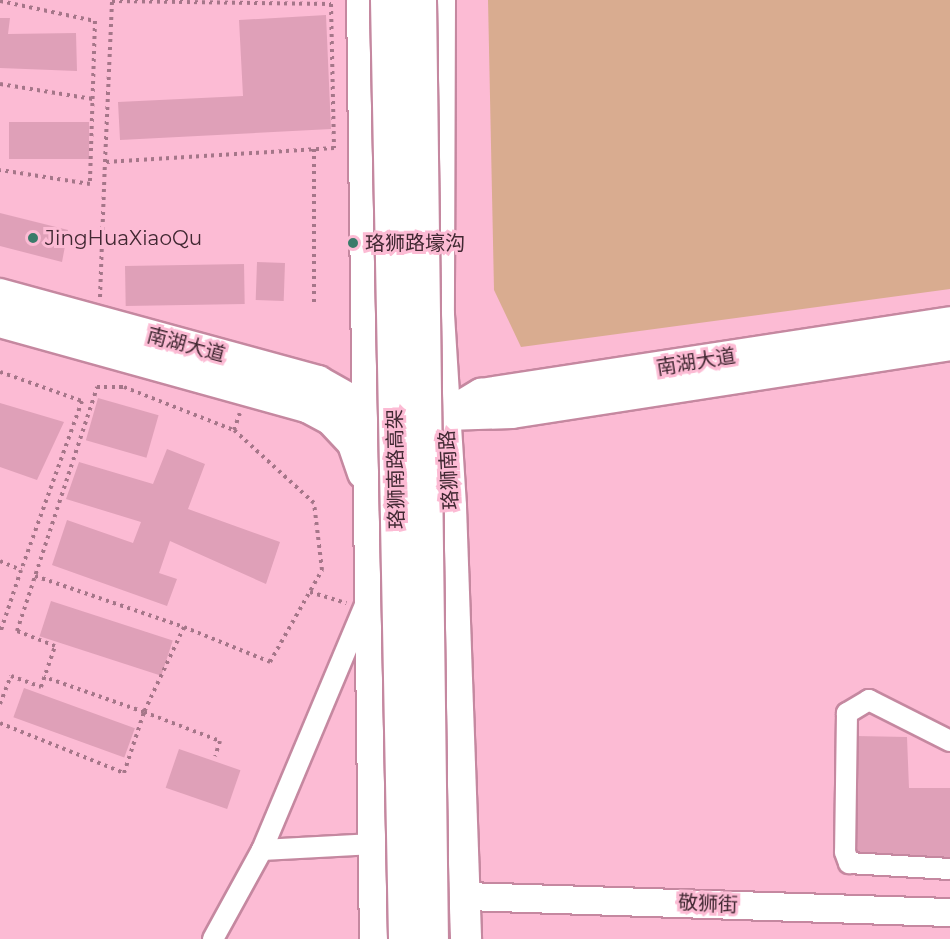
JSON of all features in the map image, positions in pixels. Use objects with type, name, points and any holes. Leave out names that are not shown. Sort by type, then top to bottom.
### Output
[{"type":"highway","name":"珞狮南路高架","points":[[387,0],[405,939]]},
{"type":"highway","name":"珞狮南路高架","points":[[419,0],[431,939]]},
{"type":"main road","points":[[362,0],[368,488],[367,602],[375,939]]},
{"type":"main road","name":"珞狮南路","points":[[441,0],[439,315],[446,415],[466,939]]},
{"type":"main road","name":"南湖大道","points":[[0,294],[99,321],[313,394],[366,409],[446,415],[512,413],[950,345]]},
{"type":"main road","points":[[439,315],[457,368],[481,394]]},
{"type":"main road","name":"南湖大道","points":[[0,322],[248,391],[313,394]]},
{"type":"main road","name":"南湖大道","points":[[446,415],[481,394],[950,322]]},
{"type":"main road","points":[[366,345],[360,367],[353,376],[313,394],[331,420],[353,444],[368,488]]},
{"type":"street","points":[[213,939],[262,850],[367,602]]},
{"type":"street","points":[[950,741],[868,700],[848,713],[846,852],[849,863],[950,869]]},
{"type":"street","points":[[262,850],[374,844]]},
{"type":"street","name":"敬狮街","points":[[466,896],[950,912]]},
{"type":"path","points":[[0,1],[96,21],[90,184],[0,170]]},
{"type":"path","points":[[99,321],[105,162],[112,1],[331,4],[334,148],[105,162]]},
{"type":"path","points":[[0,84],[93,99]]},
{"type":"path","points":[[314,149],[314,306]]},
{"type":"path","points":[[0,372],[82,401],[0,633]]},
{"type":"path","points":[[0,704],[11,676],[41,687],[56,646],[17,632],[35,576],[97,387],[124,387],[234,430],[314,503],[322,570],[270,662],[184,627],[35,576]]},
{"type":"path","points":[[234,430],[248,391]]},
{"type":"path","points":[[0,561],[21,570]]},
{"type":"path","points":[[310,592],[367,602]]},
{"type":"path","points":[[0,723],[124,773],[144,712],[184,627]]},
{"type":"path","points":[[44,677],[220,741],[215,756]]},
{"type":"shaded area","points":[[488,0],[950,0],[950,289],[521,347],[494,290]]},
{"type":"building","points":[[326,15],[331,129],[120,140],[118,102],[243,96],[239,20]]},
{"type":"building","points":[[0,18],[10,18],[8,34],[76,33],[77,71],[0,68]]},
{"type":"building","points":[[9,122],[89,122],[89,159],[9,159]]},
{"type":"building","name":"JingHuaXiaoQu","points":[[0,213],[68,230],[62,262],[0,246]]},
{"type":"building","points":[[257,262],[285,263],[284,301],[256,300]]},
{"type":"building","points":[[244,264],[245,304],[126,306],[125,266]]},
{"type":"building","points":[[98,398],[159,415],[146,458],[86,440]]},
{"type":"building","points":[[0,403],[64,422],[37,480],[0,467]]},
{"type":"building","points":[[167,449],[205,464],[188,509],[280,542],[266,584],[170,541],[159,573],[177,579],[167,606],[52,565],[67,520],[133,543],[141,522],[66,499],[79,462],[153,484]]},
{"type":"building","points":[[51,601],[173,641],[161,676],[40,636]]},
{"type":"building","points":[[24,688],[135,728],[124,757],[13,717]]},
{"type":"building","points":[[856,736],[907,737],[909,788],[950,788],[950,863],[854,860]]},
{"type":"building","points":[[179,749],[240,770],[227,809],[166,788]]},
{"type":"place","name":"JingHuaXiaoQu","points":[[33,238]]},
{"type":"place","name":"珞狮路壕沟","points":[[353,243]]}]
